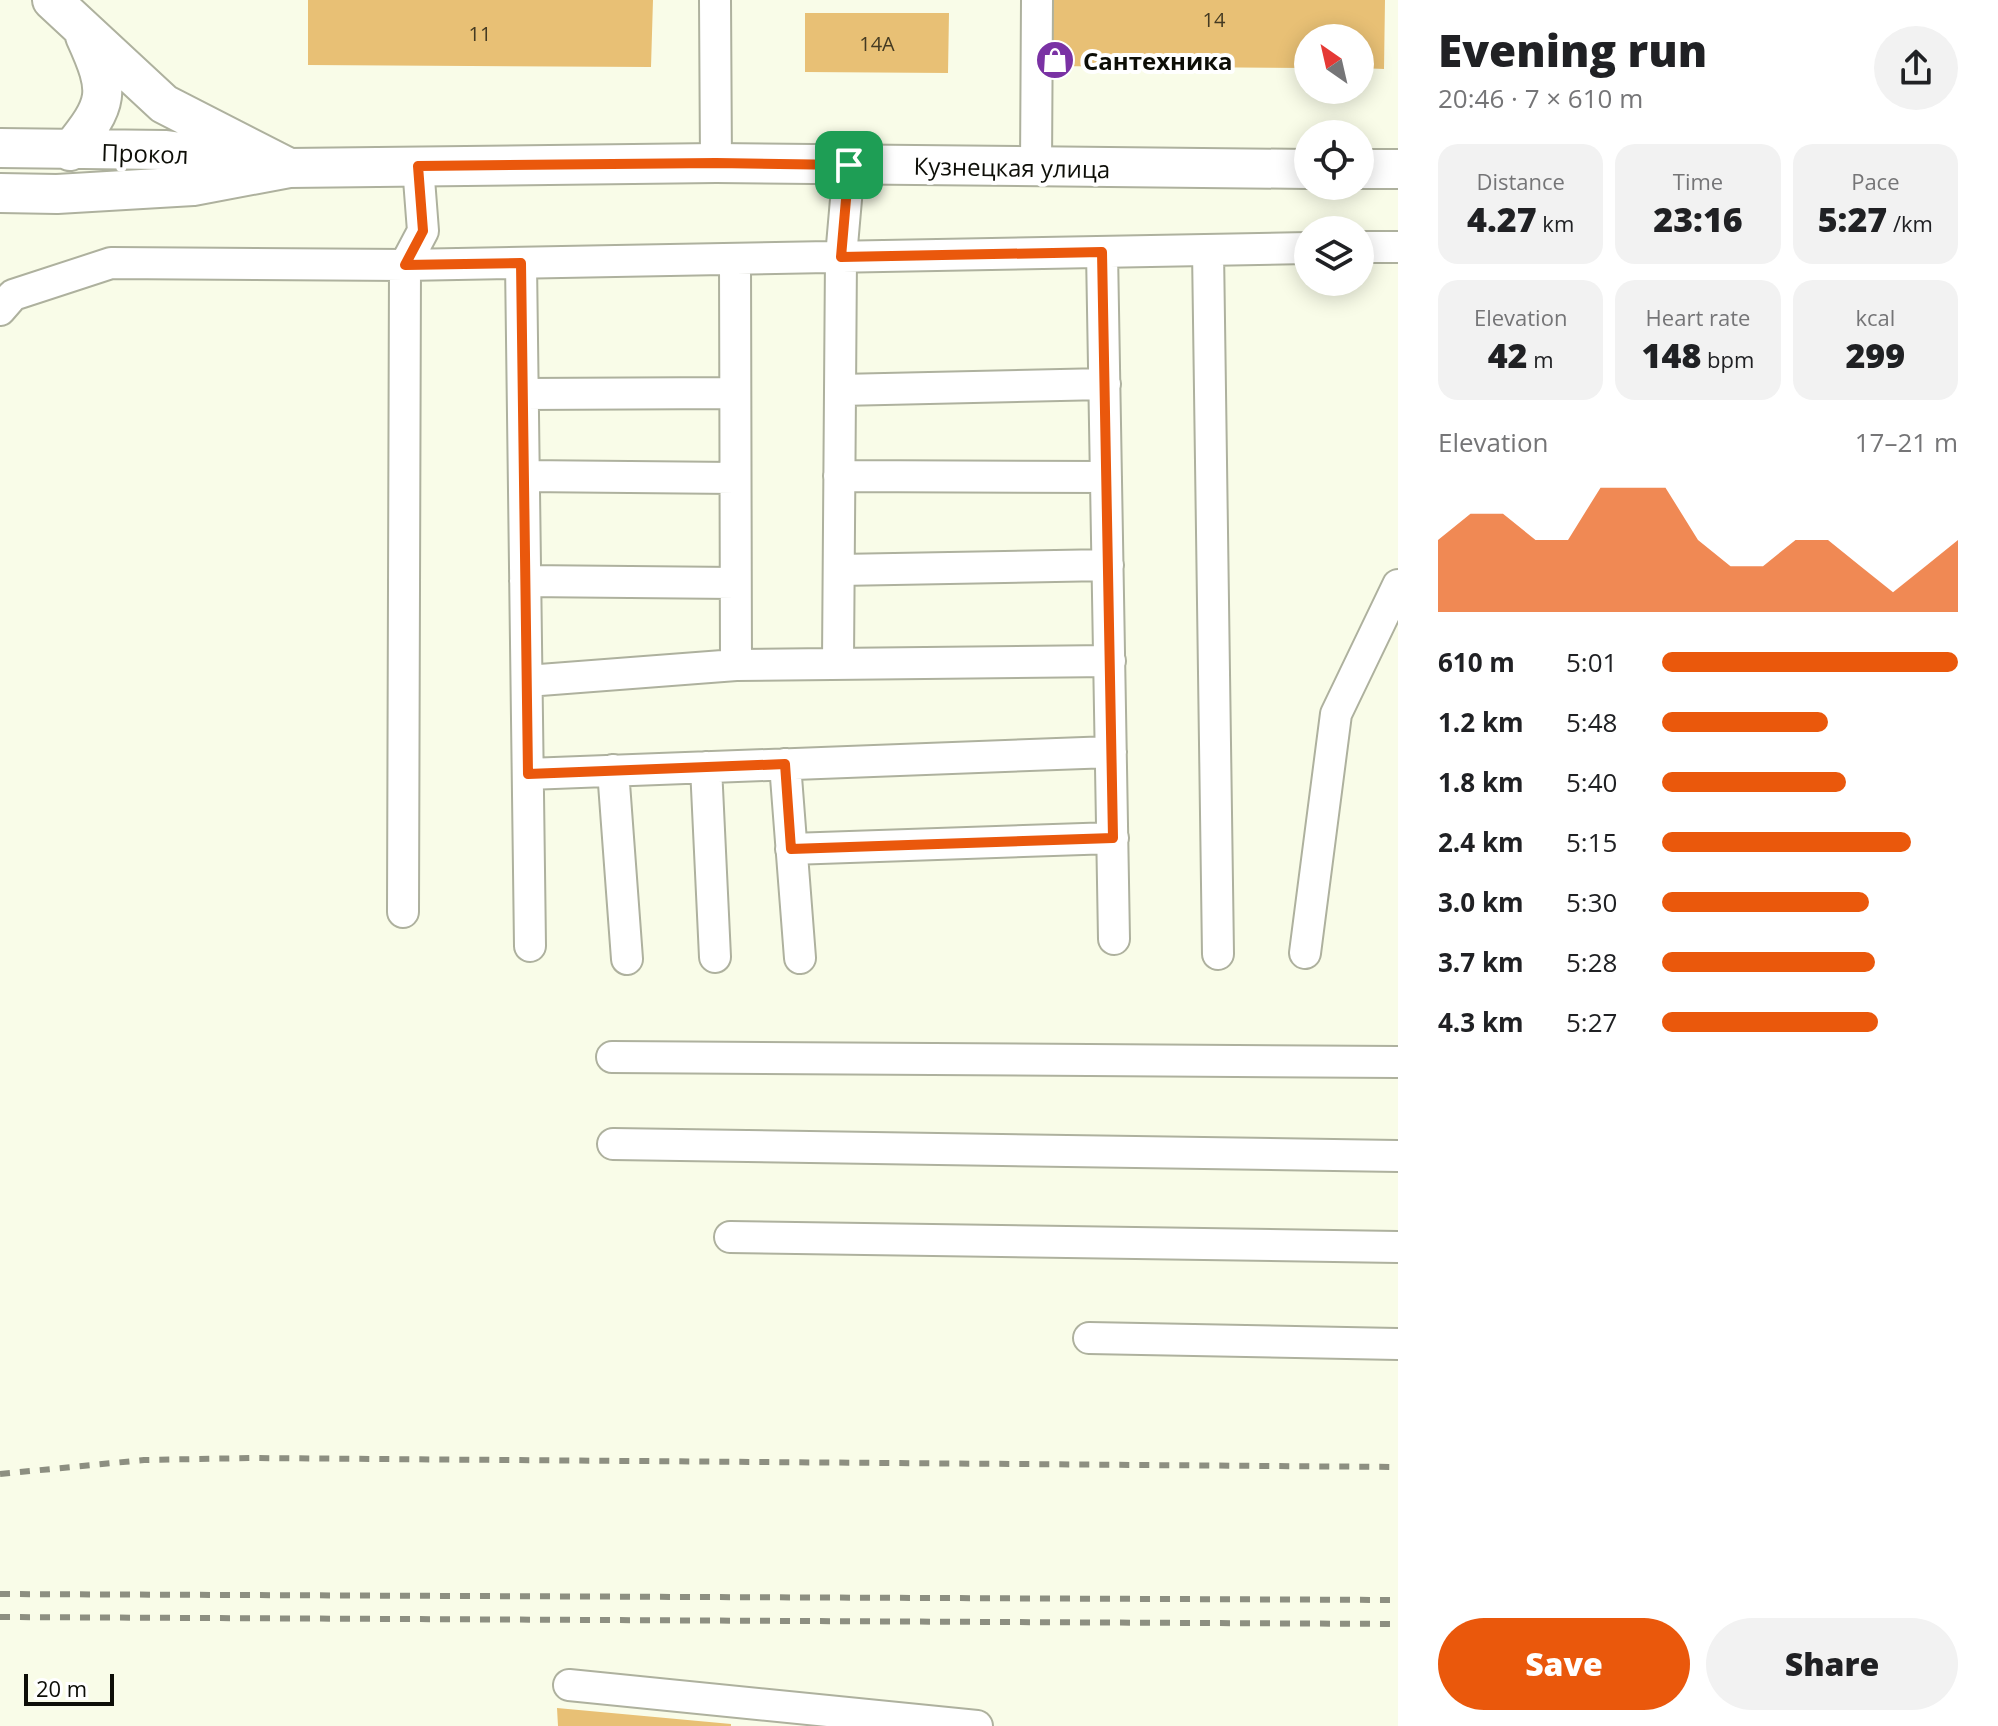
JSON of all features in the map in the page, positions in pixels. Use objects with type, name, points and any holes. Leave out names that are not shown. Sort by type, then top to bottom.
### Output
[{"type":"main road","name":"Кузнецкая улица","points":[[68,12],[164,104],[289,168],[716,163],[1294,169]]},
{"type":"main road","points":[[68,12],[102,74],[101,112],[70,151]]},
{"type":"main road","name":"Прокол","points":[[0,148],[166,150],[289,168]]},
{"type":"main road","points":[[0,193],[57,194],[193,186],[289,168]]},
{"type":"main road","points":[[1374,169],[1398,169]]},
{"type":"lane","points":[[715,0],[716,163]]},
{"type":"lane","points":[[1036,167],[1037,0]]},
{"type":"lane","points":[[838,661],[841,257],[849,165]]},
{"type":"lane","points":[[403,912],[405,265],[423,231],[418,166]]},
{"type":"lane","points":[[1374,247],[1398,247]]},
{"type":"lane","points":[[0,310],[13,295],[111,263],[405,265],[1294,248]]},
{"type":"lane","points":[[1208,250],[1218,954]]},
{"type":"lane","points":[[1102,252],[1114,939]]},
{"type":"lane","points":[[735,259],[736,665]]},
{"type":"lane","points":[[521,263],[530,946]]},
{"type":"lane","points":[[840,390],[1105,384]]},
{"type":"lane","points":[[523,394],[735,393]]},
{"type":"lane","points":[[524,476],[735,478]]},
{"type":"lane","points":[[839,476],[1106,477]]},
{"type":"lane","points":[[839,570],[1108,565]]},
{"type":"lane","points":[[525,581],[735,583]]},
{"type":"lane","points":[[1305,953],[1336,714],[1398,585]]},
{"type":"lane","points":[[527,681],[736,665],[838,661],[1110,661]]},
{"type":"lane","points":[[528,774],[1111,752]]},
{"type":"lane","points":[[785,764],[800,958]]},
{"type":"lane","points":[[706,767],[715,957]]},
{"type":"lane","points":[[613,770],[627,959]]},
{"type":"lane","points":[[791,849],[1113,838]]},
{"type":"lane","points":[[612,1057],[1398,1062]]},
{"type":"lane","points":[[613,1144],[1398,1156]]},
{"type":"lane","points":[[730,1237],[1398,1247]]},
{"type":"lane","points":[[1089,1338],[1398,1344]]},
{"type":"lane","points":[[569,1685],[977,1726]]},
{"type":"building","points":[[308,0],[653,0],[651,67],[308,65]]},
{"type":"building","points":[[1043,0],[1385,0],[1384,69],[1374,69],[1374,24],[1294,24],[1294,68],[1043,66]]},
{"type":"building","points":[[805,13],[949,13],[948,73],[805,72]]},
{"type":"building","points":[[557,1708],[731,1724],[731,1726],[558,1726]]},
{"type":"railway","points":[[0,1474],[144,1460],[252,1458],[1398,1467]]},
{"type":"railway","points":[[0,1594],[1398,1600]]},
{"type":"railway","points":[[0,1617],[1398,1624]]},
{"type":"place","name":"Сантехника","points":[[1055,60]]},
{"type":"route","points":[[849,165],[841,257],[1102,252],[1113,838],[791,849],[785,764],[528,774],[521,263],[405,265],[423,231],[418,166],[849,165]]}]
